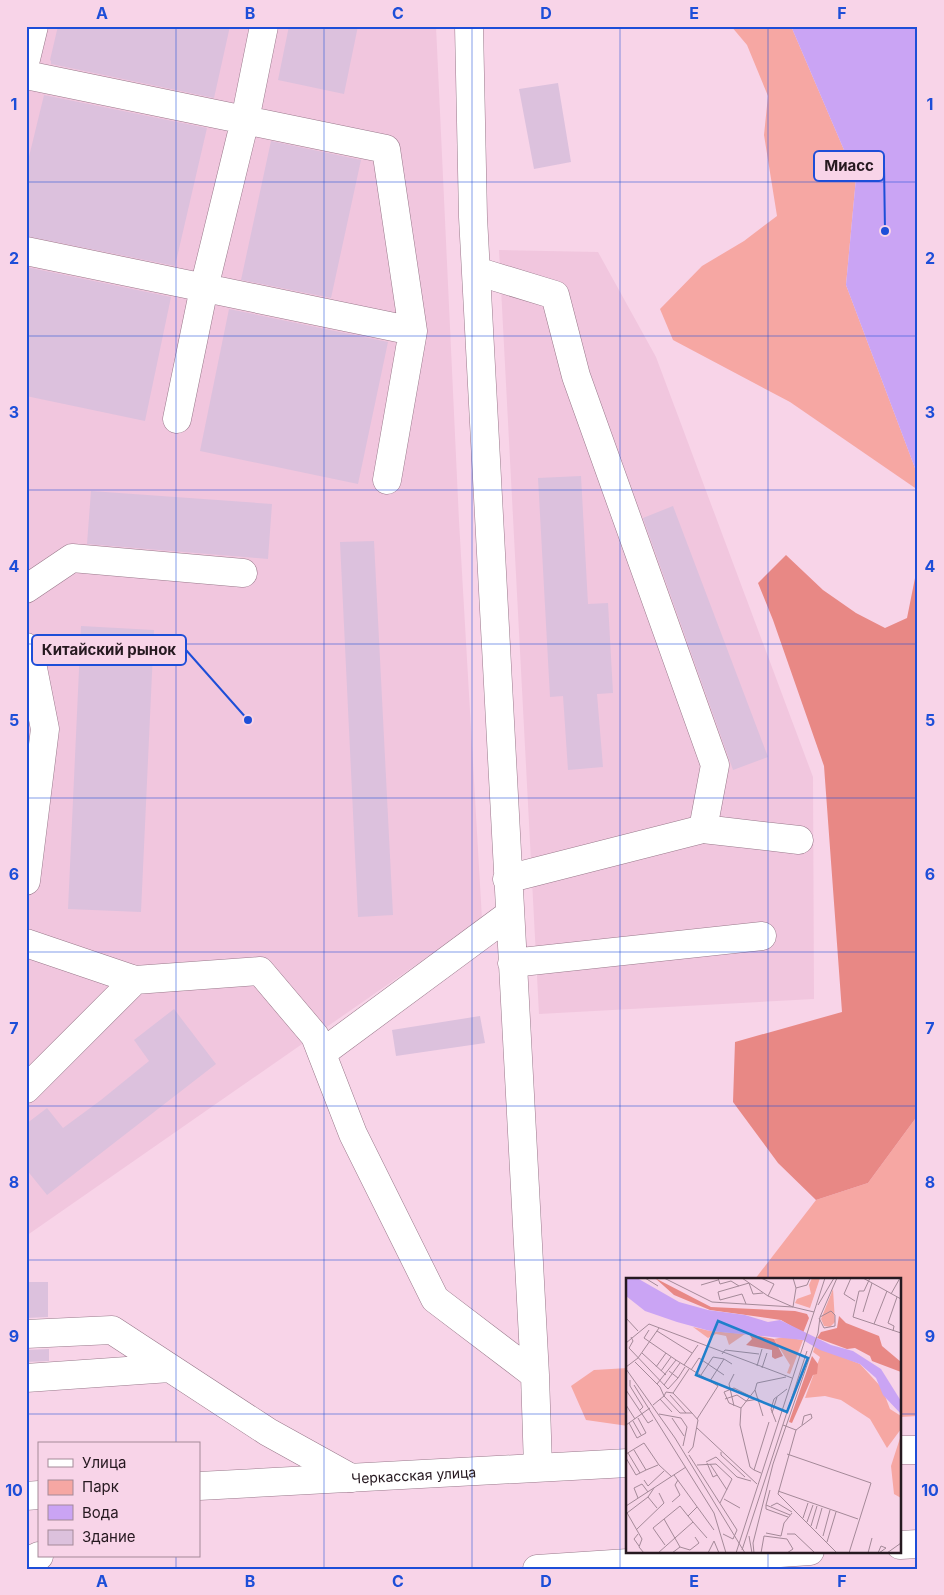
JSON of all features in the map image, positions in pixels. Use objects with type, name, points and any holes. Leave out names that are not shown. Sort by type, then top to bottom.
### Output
[{"type":"main road","points":[[26,59],[34,26]]},
{"type":"main road","points":[[177,419],[204,288],[245,120],[264,26]]},
{"type":"main road","points":[[469,26],[473,217],[535,1375],[538,1467]]},
{"type":"main road","points":[[26,75],[386,148],[413,331],[387,480]]},
{"type":"main road","points":[[26,251],[413,331]]},
{"type":"main road","points":[[476,271],[555,295],[576,376],[715,765],[703,829]]},
{"type":"main road","points":[[26,589],[72,558],[244,573]]},
{"type":"main road","points":[[26,647],[30,653],[45,729],[26,881]]},
{"type":"main road","points":[[507,878],[703,829],[799,840]]},
{"type":"main road","points":[[322,1053],[510,914]]},
{"type":"main road","points":[[512,962],[762,936]]},
{"type":"main road","points":[[26,943],[135,980],[260,970],[315,1036],[353,1134],[436,1299],[535,1375]]},
{"type":"main road","points":[[26,1089],[135,980]]},
{"type":"main road","points":[[26,1334],[112,1330],[268,1432],[351,1478]]},
{"type":"main road","points":[[26,1378],[170,1368]]},
{"type":"main road","points":[[902,1450],[918,1450]]},
{"type":"main road","name":"Черкасская улица","points":[[200,1486],[626,1463]]},
{"type":"main road","points":[[902,1545],[918,1544]]},
{"type":"main road","points":[[537,1569],[795,1552]]},
{"type":"main road","points":[[26,1562],[38,1556]]},
{"type":"shaded area","points":[[26,26],[436,26],[459,521],[482,919],[26,1236]]},
{"type":"shaded area","points":[[499,250],[598,252],[656,357],[813,777],[814,999],[539,1014]]},
{"type":"shaded area","points":[[786,555],[823,590],[856,613],[885,628],[907,618],[918,563],[918,1115],[868,1183],[816,1200],[778,1163],[733,1102],[735,1042],[842,1012],[824,766],[773,620],[758,583]]},
{"type":"green space","points":[[731,26],[791,26],[856,178],[846,285],[918,476],[918,490],[790,402],[673,340],[660,309],[702,266],[744,241],[777,216],[764,135],[768,96],[747,45]]},
{"type":"green space","points":[[918,1115],[918,1416],[902,1417],[902,1278],[756,1278],[816,1200],[868,1183]]},
{"type":"green space","points":[[626,1368],[626,1426],[586,1420],[571,1386],[594,1370]]},
{"type":"water","points":[[791,26],[918,26],[918,476],[846,285],[856,178]]},
{"type":"building","points":[[58,26],[230,26],[214,98],[51,64],[50,60]]},
{"type":"building","points":[[289,26],[358,26],[344,94],[278,80]]},
{"type":"building","points":[[558,83],[571,162],[534,169],[519,89]]},
{"type":"building","points":[[44,95],[207,128],[175,266],[26,236],[26,169]]},
{"type":"building","points":[[271,141],[361,160],[331,298],[241,280]]},
{"type":"building","points":[[26,267],[171,297],[145,421],[26,396]]},
{"type":"building","points":[[229,309],[388,342],[358,484],[200,451]]},
{"type":"building","points":[[581,476],[588,604],[608,603],[613,693],[597,694],[603,767],[568,770],[563,696],[550,697],[538,478]]},
{"type":"building","points":[[91,491],[272,504],[268,559],[87,544]]},
{"type":"building","points":[[673,506],[768,757],[733,770],[643,518]]},
{"type":"building","points":[[374,541],[393,915],[358,917],[340,542]]},
{"type":"building","points":[[81,626],[154,630],[141,912],[68,909]]},
{"type":"building","points":[[174,1009],[216,1064],[47,1195],[26,1169],[26,1124],[47,1108],[63,1128],[101,1100],[149,1061],[134,1040]]},
{"type":"building","points":[[480,1016],[485,1043],[396,1056],[392,1030]]},
{"type":"building","points":[[26,1282],[48,1282],[48,1317],[26,1318]]},
{"type":"building","points":[[49,1349],[49,1361],[26,1362],[26,1350]]},
{"type":"place","name":"Миасс","points":[[885,231]]},
{"type":"place","name":"Китайский рынок","points":[[248,720]]}]
